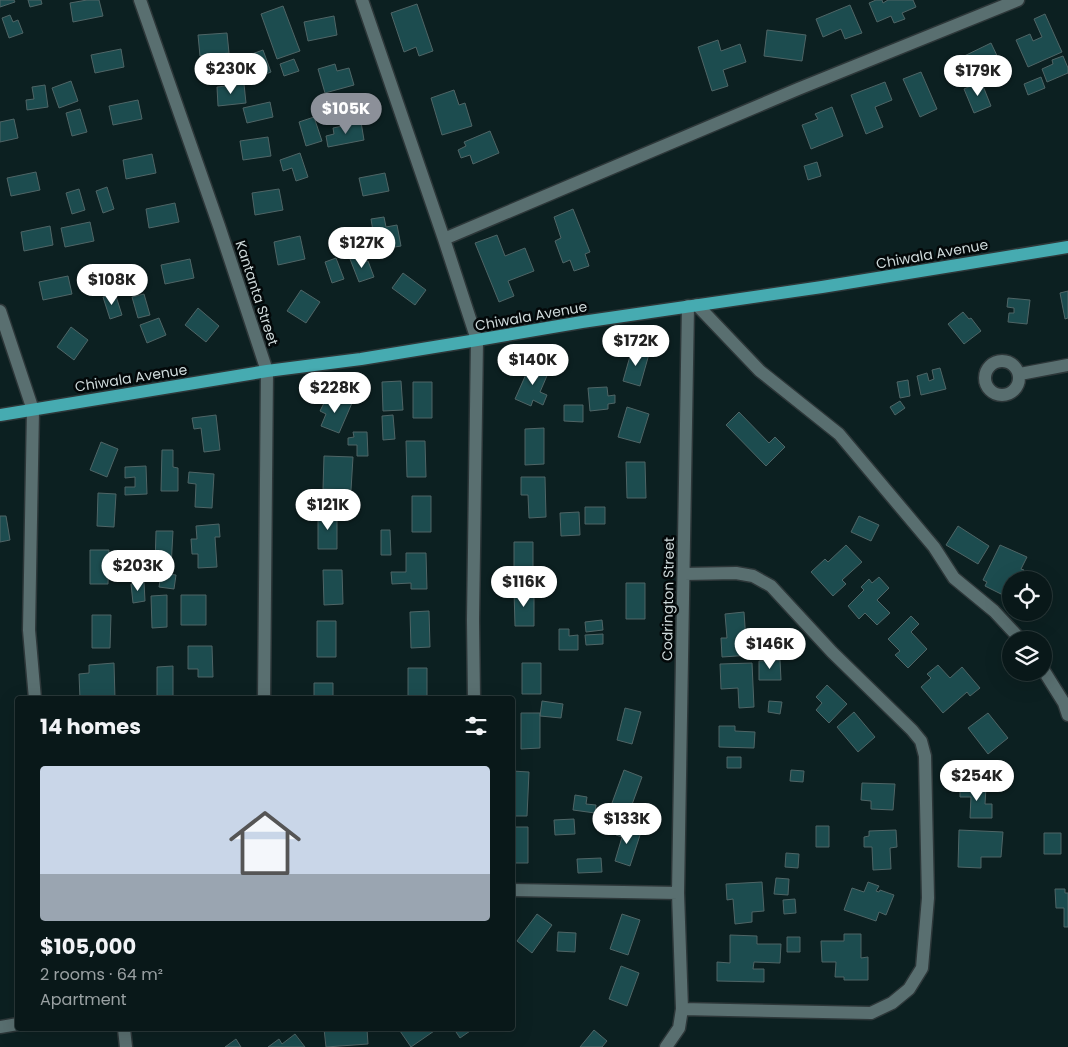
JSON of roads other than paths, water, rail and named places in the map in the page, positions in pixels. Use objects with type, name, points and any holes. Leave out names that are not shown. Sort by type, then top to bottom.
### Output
[{"type":"main road","name":"Chiwala Avenue","points":[[0,414],[582,322],[822,288],[1068,247]]},
{"type":"street","name":"Kantanta Street","points":[[140,0],[219,226],[267,371],[264,696]]},
{"type":"street","points":[[362,0],[477,340],[473,620],[474,696]]},
{"type":"street","points":[[444,239],[798,89],[1018,0]]},
{"type":"street","points":[[693,305],[760,371],[839,434],[934,547],[954,578],[994,611],[1013,631]]},
{"type":"street","name":"Codrington Street","points":[[682,1009],[678,893],[684,574],[693,305]]},
{"type":"street","points":[[0,311],[33,410],[29,630],[35,696]]},
{"type":"street","points":[[1020,374],[1068,365]]},
{"type":"street","points":[[666,1047],[679,1028],[682,1009],[871,1013],[892,1003],[909,989],[922,968],[928,898],[925,756],[921,741],[832,652],[771,586],[753,576],[736,574],[684,574]]},
{"type":"street","points":[[1050,681],[1064,703],[1068,715]]},
{"type":"street","points":[[515,890],[678,893]]},
{"type":"street","points":[[0,1027],[15,1024]]},
{"type":"street","points":[[124,1031],[126,1047]]}]
